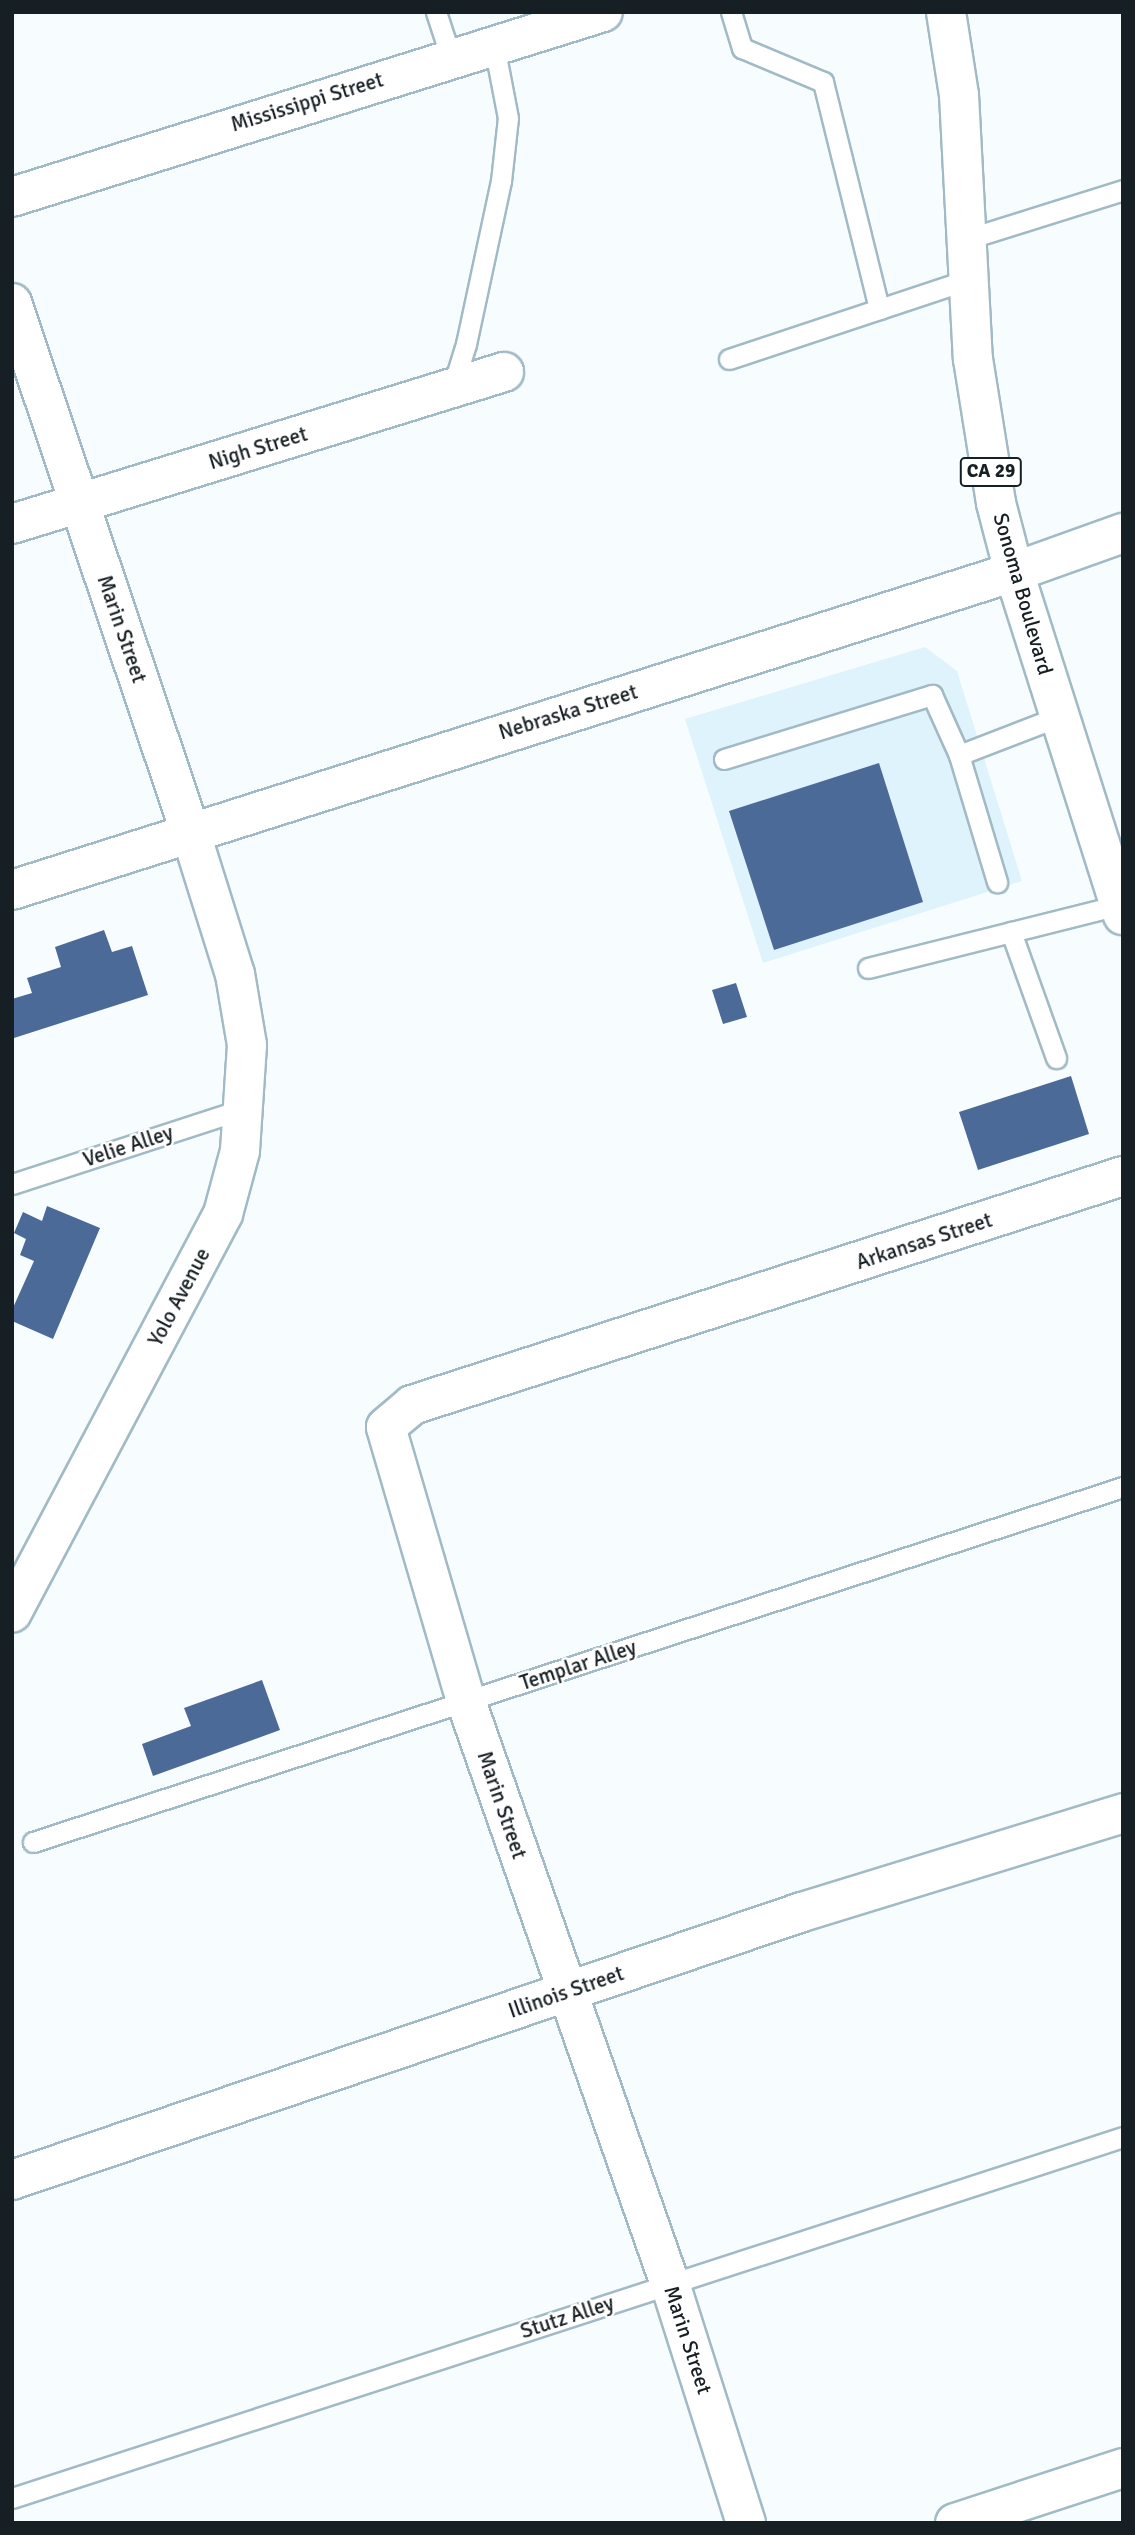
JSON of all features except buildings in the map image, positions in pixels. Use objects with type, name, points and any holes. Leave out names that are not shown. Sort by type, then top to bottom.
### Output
[{"type":"street","name":"Mississippi Street","points":[[12,197],[603,12]]},
{"type":"street","name":"Sonoma Boulevard","points":[[946,12],[960,95],[973,359],[996,503],[1014,572],[1122,908]]},
{"type":"street","name":"Marin Street","points":[[12,303],[191,834],[229,956]]},
{"type":"street","name":"Nigh Street","points":[[12,524],[505,373]]},
{"type":"street","name":"Nebraska Street","points":[[12,890],[1014,572],[1123,533]]},
{"type":"street","name":"Yolo Avenue","points":[[12,1613],[25,1565],[223,1214],[240,1151],[247,1045],[229,956]]},
{"type":"street","name":"Arkansas Street","points":[[726,1305],[1123,1176]]},
{"type":"street","name":"Marin Street","points":[[726,1305],[412,1405],[386,1427],[466,1701],[670,2284],[746,2523]]},
{"type":"street","name":"Illinois Street","points":[[12,2180],[802,1912],[1123,1813]]},
{"type":"street","points":[[955,2523],[1123,2468]]},
{"type":"lane","points":[[436,12],[451,58]]},
{"type":"lane","points":[[731,12],[742,48],[823,82],[879,309]]},
{"type":"lane","points":[[452,389],[466,344],[501,181],[508,118],[494,46]]},
{"type":"lane","points":[[967,239],[1123,190]]},
{"type":"lane","points":[[729,359],[969,279]]},
{"type":"lane","points":[[724,759],[932,695],[959,755],[997,883]]},
{"type":"lane","points":[[959,755],[1059,716]]},
{"type":"lane","points":[[869,968],[1122,908]]},
{"type":"lane","points":[[1012,932],[1056,1058]]},
{"type":"lane","name":"Velie Alley","points":[[12,1184],[243,1109]]},
{"type":"lane","name":"Templar Alley","points":[[33,1843],[1123,1487]]},
{"type":"lane","name":"Stutz Alley","points":[[12,2498],[1123,2137]]},
{"type":"shaded area","points":[[925,647],[957,671],[1022,881],[763,963],[685,719]]}]
